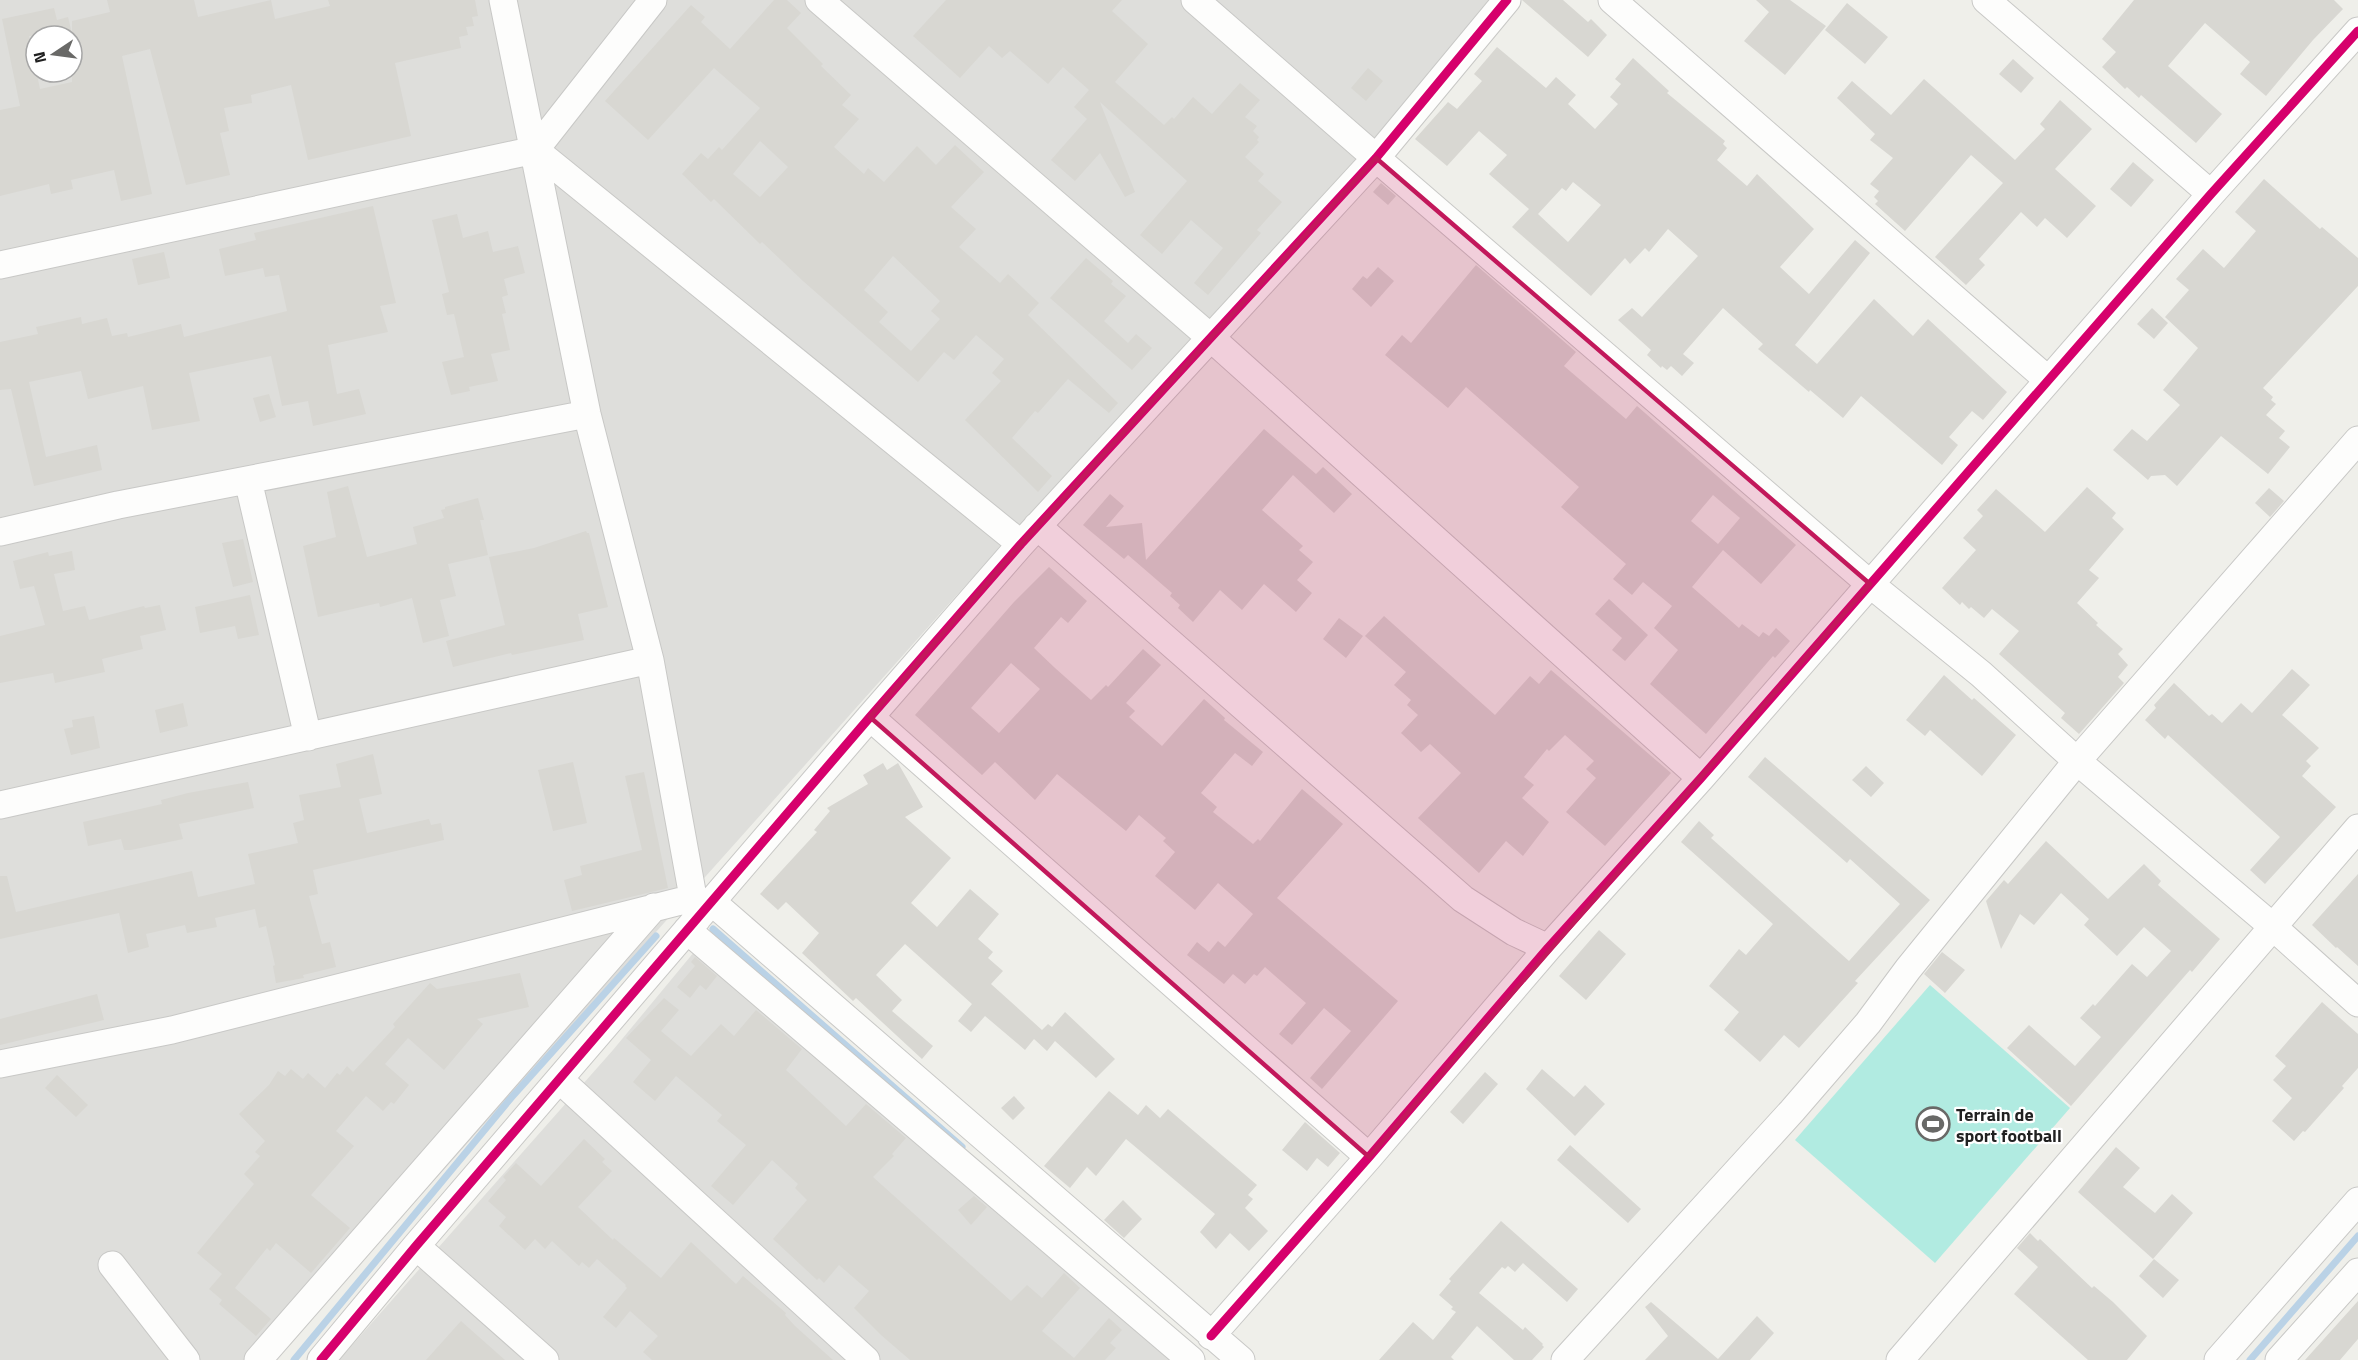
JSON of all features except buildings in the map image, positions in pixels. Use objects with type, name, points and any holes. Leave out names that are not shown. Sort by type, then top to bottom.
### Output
[{"type":"street","points":[[503,0],[587,414],[650,660],[697,912],[1187,1359]]},
{"type":"street","points":[[0,265],[535,150],[653,0]]},
{"type":"street","points":[[819,0],[1211,338],[1701,778]]},
{"type":"street","points":[[1196,0],[1870,584],[1981,674],[2077,761],[2358,1003]]},
{"type":"street","points":[[321,1360],[560,1080],[697,912],[1029,535],[1376,158],[1507,0]]},
{"type":"street","points":[[1612,0],[2048,380]]},
{"type":"street","points":[[1986,0],[2211,194]]},
{"type":"street","points":[[1211,1336],[1369,1157],[1548,948],[1701,778],[2211,194],[2358,31]]},
{"type":"street","points":[[535,150],[1029,535],[1463,899],[1514,932],[1548,948]]},
{"type":"street","points":[[0,532],[118,505],[587,414]]},
{"type":"street","points":[[1565,1360],[1792,1111],[1868,1023],[1908,969],[2077,761],[2358,440]]},
{"type":"street","points":[[248,480],[308,737]]},
{"type":"street","points":[[0,805],[650,660]]},
{"type":"street","points":[[870,717],[1369,1157]]},
{"type":"street","points":[[1900,1360],[2358,828]]},
{"type":"street","points":[[258,1360],[654,908]]},
{"type":"street","points":[[0,1064],[172,1030],[654,908],[697,912],[1241,1360]]},
{"type":"street","points":[[560,1080],[866,1360]]},
{"type":"street","points":[[2218,1360],[2358,1201]]},
{"type":"street","points":[[416,1246],[545,1360]]},
{"type":"street","points":[[112,1265],[186,1360]]},
{"type":"street","points":[[2279,1360],[2358,1272]]},
{"type":"highlighted area","points":[[1376,158],[1870,584],[1369,1157],[870,717],[1021,544]]},
{"type":"shaded area","points":[[0,0],[1505,0],[955,597],[274,1360],[0,1360]]},
{"type":"shaded area","points":[[704,940],[1184,1360],[339,1360],[613,1050]]},
{"type":"shaded area","name":"Terrain de sport football","points":[[1930,985],[2070,1108],[1935,1263],[1795,1140]]},
{"type":"waterway","points":[[713,929],[962,1147]]},
{"type":"waterway","points":[[294,1360],[511,1098],[656,936]]},
{"type":"waterway","points":[[2250,1360],[2358,1236]]},
{"type":"cycle path","points":[[321,1360],[870,717],[1021,544],[1376,158],[1507,0]]},
{"type":"cycle path","points":[[1211,1336],[1369,1157],[1548,948],[1701,778],[2211,194],[2358,31]]},
{"type":"place","name":"Terrain de sport football","points":[[1933,1124]]}]
